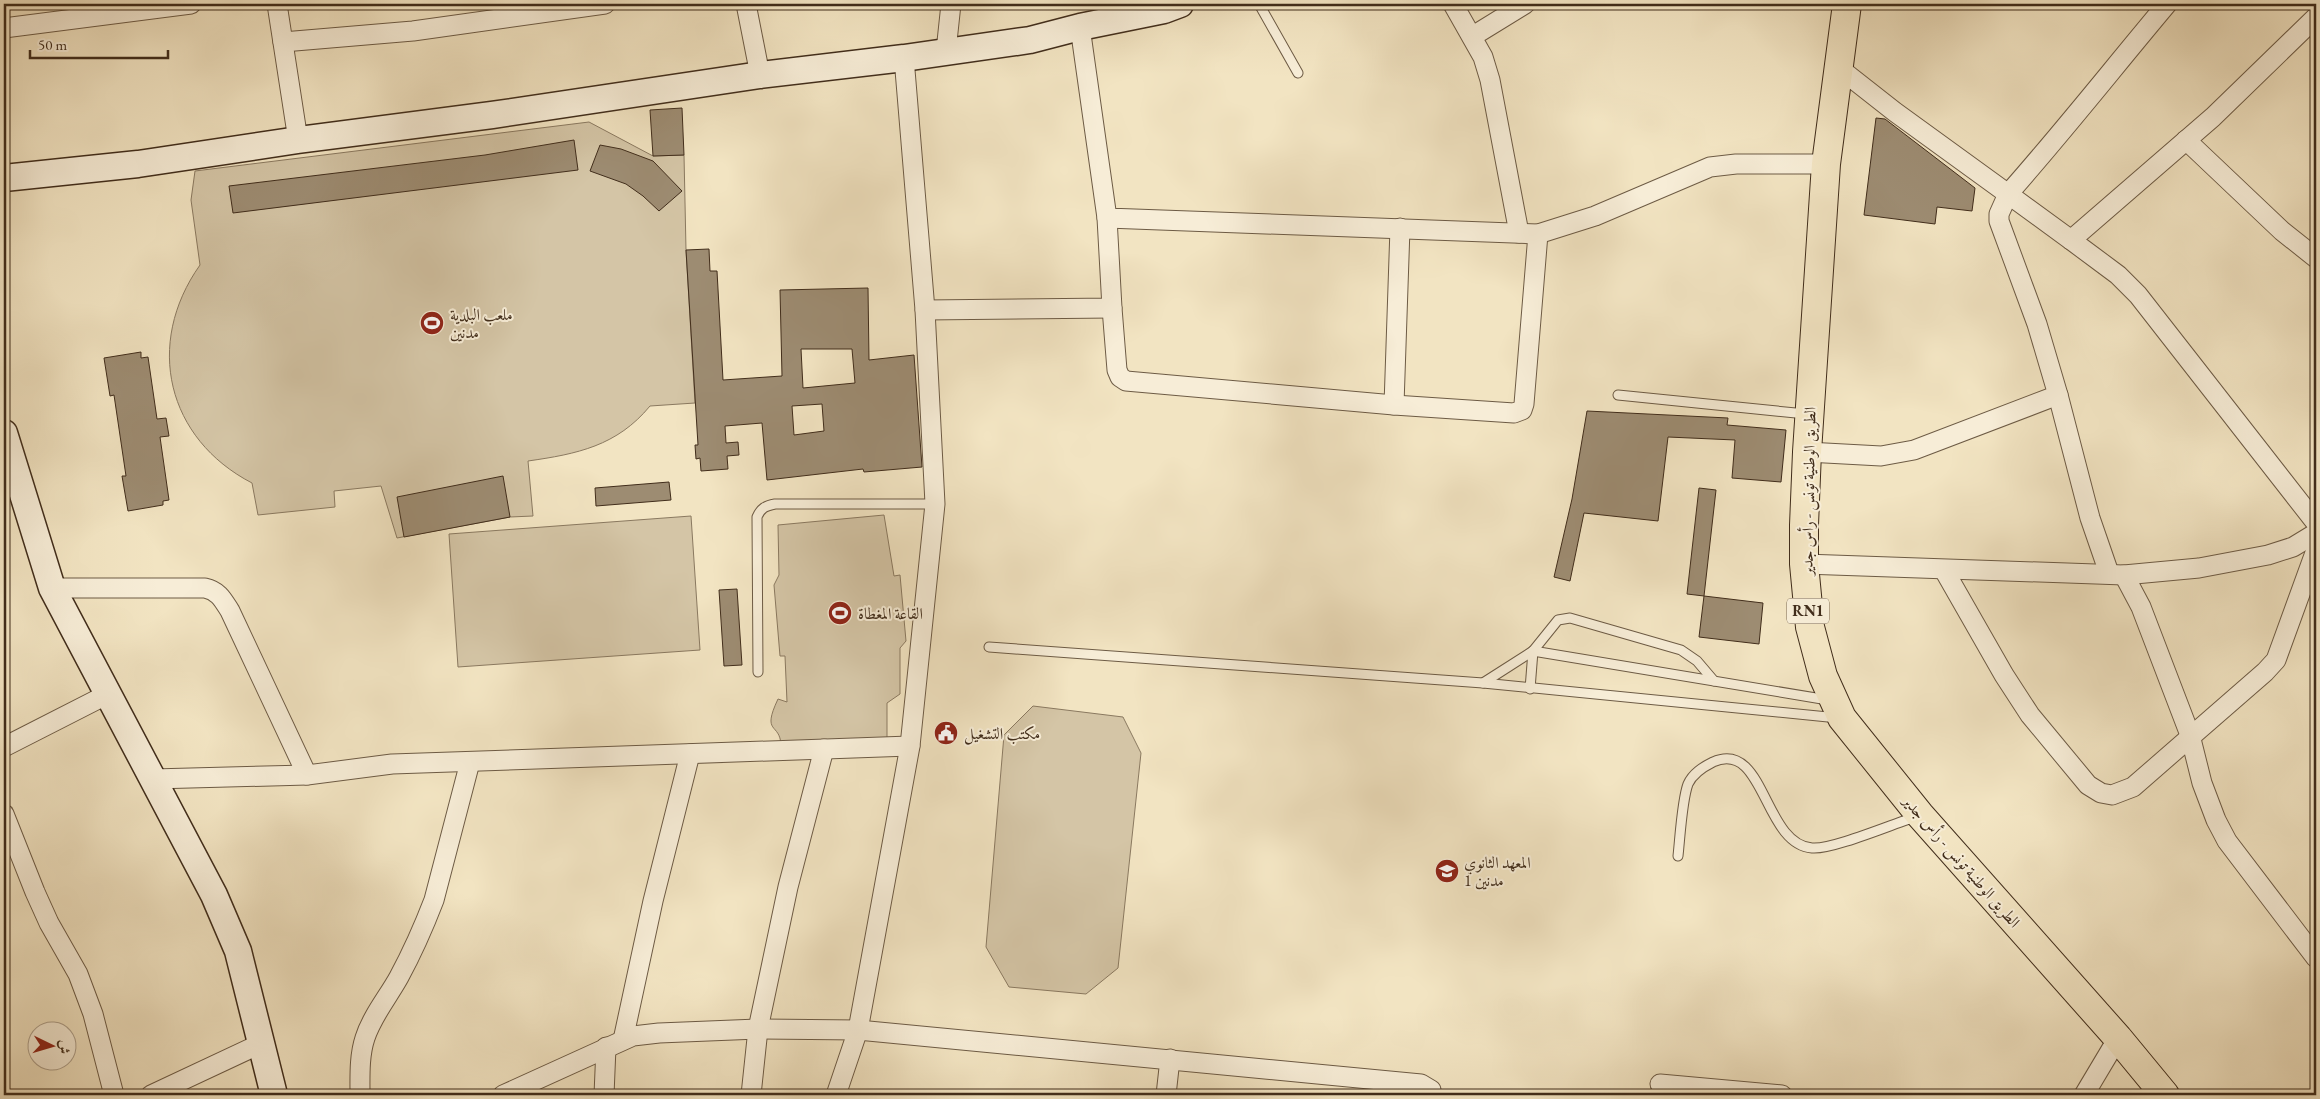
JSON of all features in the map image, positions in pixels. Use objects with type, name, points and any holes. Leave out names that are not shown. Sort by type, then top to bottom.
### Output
[{"type":"main road","name":"الطريق الوطنية تونس - رأس جدير","points":[[1851,9],[1839,68],[1826,164],[1806,452],[1804,564],[1810,627],[1823,676],[1838,709],[1920,815],[2118,1038],[2165,1095]]},
{"type":"street","points":[[4,28],[191,4]]},
{"type":"street","points":[[277,4],[298,140]]},
{"type":"street","points":[[283,42],[413,31],[605,4]]},
{"type":"street","points":[[746,4],[760,75]]},
{"type":"street","points":[[946,51],[950,4]]},
{"type":"street","points":[[4,178],[138,164],[298,140],[492,115],[760,75],[904,58],[1030,40],[1080,27],[1164,10],[1180,4]]},
{"type":"street","points":[[1080,27],[1107,218],[1117,370],[1120,377],[1126,381],[1394,406],[1507,414],[1522,410],[1528,234],[1483,57],[1454,4]]},
{"type":"street","points":[[1473,36],[1525,4]]},
{"type":"street","points":[[2167,4],[2008,194],[1999,214],[1999,221],[2037,324],[2058,395],[2074,464],[2117,574],[2141,607],[2190,735],[2202,783],[2216,820],[2227,841],[2316,958]]},
{"type":"street","points":[[2071,240],[2186,140],[2316,16],[2308,4]]},
{"type":"street","points":[[836,1095],[858,1030],[910,746],[936,504],[925,310],[904,58]]},
{"type":"street","points":[[1839,68],[1895,112],[2118,275],[2138,295],[2316,523]]},
{"type":"street","points":[[2186,140],[2282,231],[2316,258]]},
{"type":"street","points":[[1107,218],[1528,234],[1595,216],[1710,167],[1736,164],[1826,164]]},
{"type":"street","points":[[1394,406],[1400,228]]},
{"type":"street","points":[[925,310],[1112,308]]},
{"type":"street","points":[[1806,452],[1881,456],[1914,450],[2058,395]]},
{"type":"street","points":[[4,433],[52,588],[214,895],[238,951],[274,1095]]},
{"type":"street","points":[[1804,564],[1944,570],[2117,574],[2237,562],[2293,547],[2316,533]]},
{"type":"street","points":[[1944,570],[2004,675],[2030,715],[2088,785],[2102,793],[2112,795],[2125,791],[2276,660],[2316,550]]},
{"type":"street","points":[[52,588],[205,588],[214,590],[230,611],[308,775]]},
{"type":"street","points":[[4,747],[108,694]]},
{"type":"street","points":[[153,778],[308,775],[392,764],[910,746]]},
{"type":"street","points":[[751,1095],[758,1029],[788,887],[824,750]]},
{"type":"street","points":[[604,1095],[614,1044],[654,900],[690,754]]},
{"type":"street","points":[[360,1095],[360,1077],[365,1038],[369,1026],[399,977],[427,919],[434,900],[470,762]]},
{"type":"street","points":[[4,814],[49,923],[78,974],[93,1014],[114,1095]]},
{"type":"street","points":[[503,1095],[614,1044],[644,1034],[758,1029],[858,1030],[1170,1059],[1421,1084],[1427,1086],[1432,1095]]},
{"type":"street","points":[[2084,1095],[2118,1038]]},
{"type":"street","points":[[151,1095],[262,1043]]},
{"type":"street","points":[[1166,1095],[1170,1059]]},
{"type":"street","points":[[1660,1084],[1782,1095]]},
{"type":"lane","points":[[1259,4],[1298,73]]},
{"type":"lane","points":[[1618,395],[1809,415]]},
{"type":"lane","points":[[758,672],[757,517],[760,510],[775,504],[936,504]]},
{"type":"lane","points":[[1482,683],[1533,651],[1558,620],[1570,618],[1681,650],[1697,661],[1714,681]]},
{"type":"lane","points":[[989,647],[1482,683],[1530,689],[1838,709]]},
{"type":"lane","points":[[1533,651],[1714,681],[1838,709]]},
{"type":"lane","points":[[1530,689],[1533,651]]},
{"type":"lane","points":[[1678,856],[1688,784],[1700,768],[1721,759],[1738,760],[1751,771],[1773,815],[1791,840],[1812,848],[1833,845],[1920,815]]},
{"type":"shaded area","name":"ملعب البلدية مدنين","points":[[589,122],[653,156],[684,155],[686,250],[695,403],[650,406],[624,430],[595,446],[563,455],[528,461],[533,516],[510,517],[397,538],[381,486],[334,491],[335,507],[258,515],[252,483],[223,464],[200,441],[183,416],[173,387],[169,357],[173,326],[183,295],[200,265],[191,200],[195,171]]},
{"type":"shaded area","name":"القاعة المغطاة","points":[[884,515],[894,576],[900,575],[906,641],[900,648],[900,694],[887,703],[887,743],[781,745],[778,733],[771,723],[773,710],[778,699],[787,702],[785,656],[780,656],[774,585],[779,575],[778,525]]},
{"type":"shaded area","points":[[691,516],[700,650],[458,667],[449,534]]},
{"type":"shaded area","points":[[1033,706],[1123,717],[1141,753],[1118,968],[1086,994],[1009,987],[986,947],[1004,735]]},
{"type":"building","points":[[682,108],[684,155],[653,156],[650,110]]},
{"type":"building","points":[[1876,118],[1885,119],[1975,188],[1972,211],[1937,207],[1935,224],[1864,215]]},
{"type":"building","points":[[574,140],[578,170],[233,213],[229,186],[485,155]]},
{"type":"building","points":[[600,145],[621,149],[653,161],[682,191],[659,211],[626,184],[590,171]]},
{"type":"building","points":[[709,249],[710,271],[717,271],[723,380],[782,376],[780,290],[868,288],[869,360],[914,355],[922,467],[864,472],[863,469],[767,480],[762,423],[725,426],[726,443],[738,442],[739,455],[727,456],[728,469],[701,471],[700,458],[696,459],[695,445],[698,445],[686,250]],"holes":[[[801,349],[852,349],[855,383],[803,388]],[[822,404],[824,431],[794,435],[792,406]]]},
{"type":"building","points":[[141,352],[141,358],[148,357],[157,419],[166,418],[169,436],[160,437],[169,500],[163,501],[163,505],[128,511],[122,476],[126,476],[114,395],[110,396],[104,358]]},
{"type":"building","points":[[1587,411],[1728,418],[1727,425],[1786,430],[1781,482],[1732,478],[1735,440],[1668,437],[1658,521],[1584,513],[1570,581],[1554,577],[1572,499]]},
{"type":"building","points":[[503,476],[510,517],[404,537],[397,497]]},
{"type":"building","points":[[669,482],[671,500],[596,506],[595,488]]},
{"type":"building","points":[[1699,488],[1716,490],[1704,596],[1687,594]]},
{"type":"building","points":[[737,589],[742,665],[724,666],[719,590]]},
{"type":"building","points":[[1704,596],[1763,603],[1759,644],[1699,637]]},
{"type":"place","name":"ملعب البلدية مدنين","points":[[432,323]]},
{"type":"place","name":"القاعة المغطاة","points":[[840,613]]},
{"type":"place","name":"مكتب التشغيل","points":[[946,733]]},
{"type":"place","name":"المعهد الثانوي مدنين 1","points":[[1447,871]]}]
